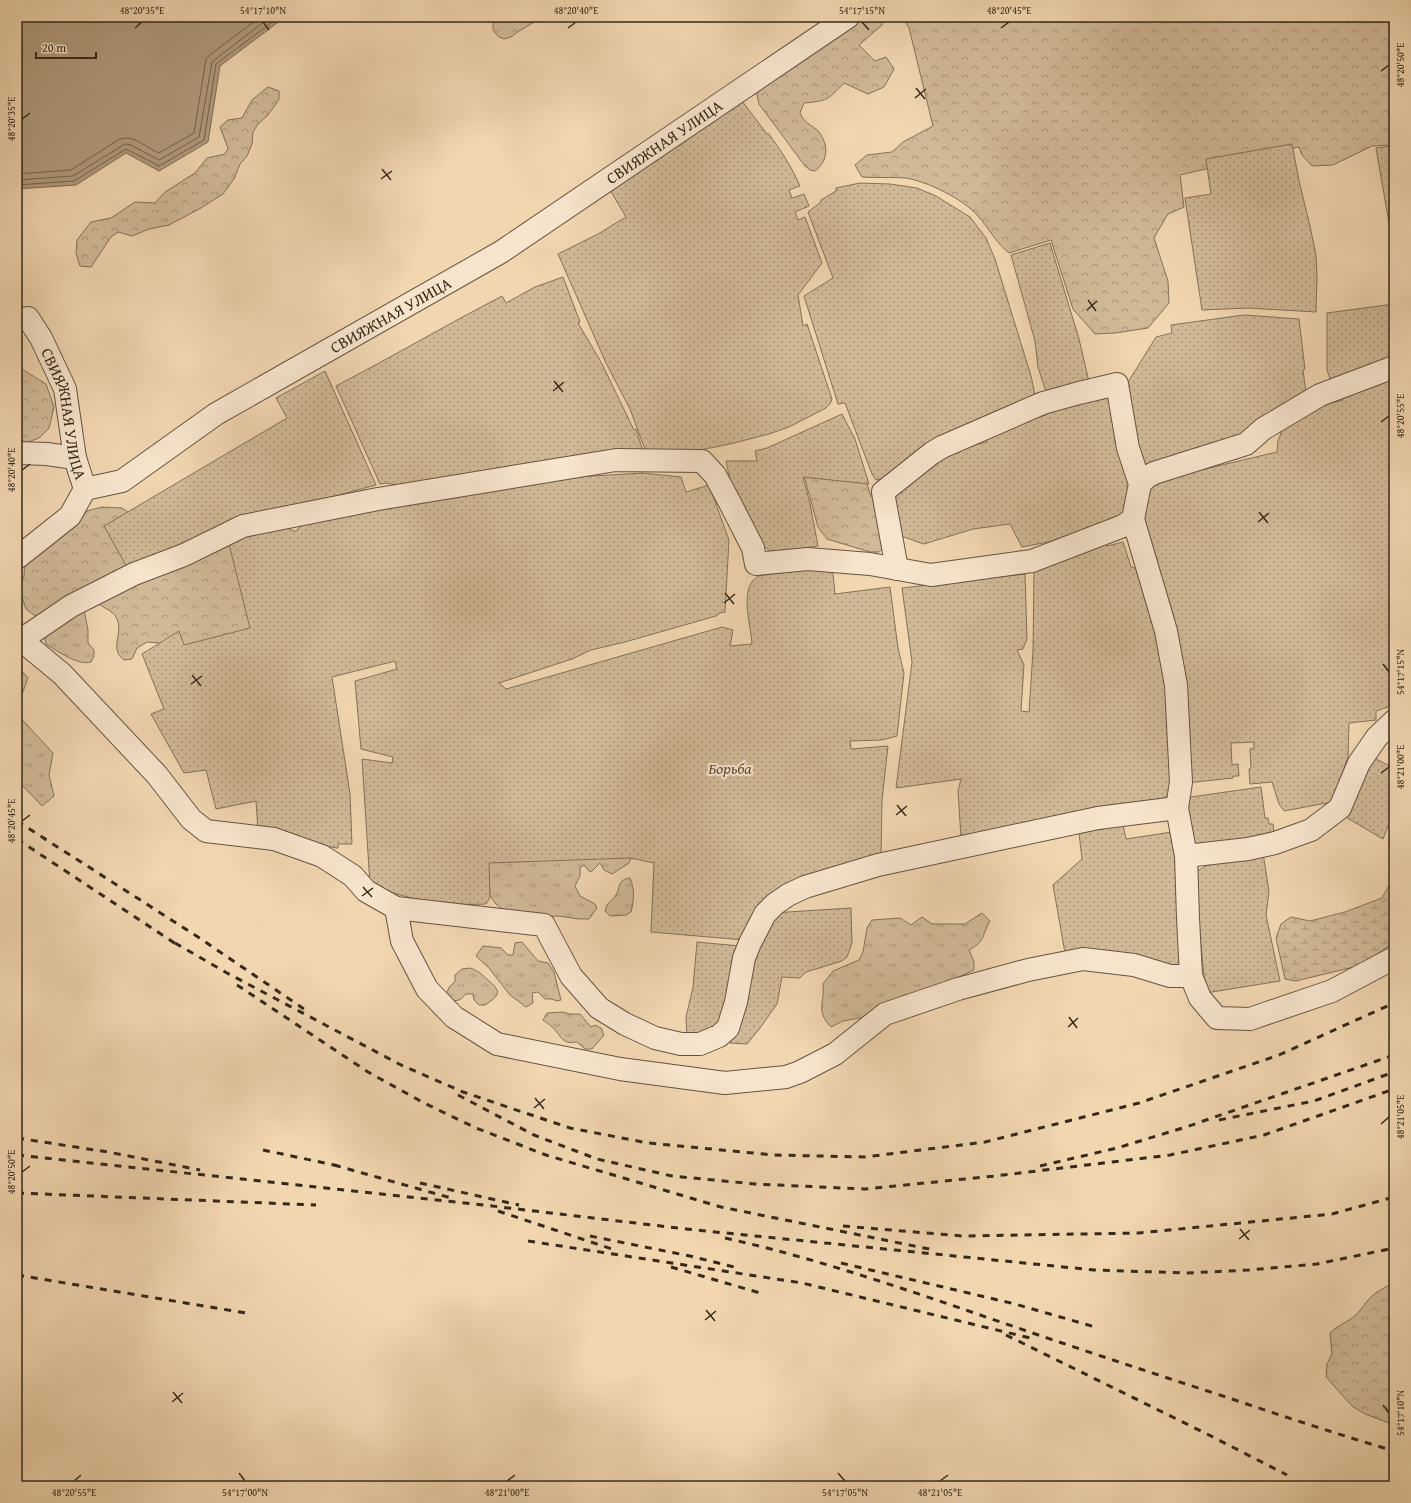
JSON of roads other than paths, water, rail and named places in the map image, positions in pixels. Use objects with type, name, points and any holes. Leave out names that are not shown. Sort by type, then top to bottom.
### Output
[{"type":"street","name":"СВИЯЖНАЯ УЛИЦА","points":[[17,320],[28,318],[41,338],[65,389],[76,458],[86,489],[122,481],[216,414],[501,252],[848,17]]},
{"type":"street","points":[[1140,484],[1154,473],[1246,444],[1263,430],[1320,395],[1394,367]]},
{"type":"street","points":[[897,569],[883,492],[932,453],[942,447],[1043,403],[1117,384],[1128,448],[1140,484],[1133,519],[1166,631],[1176,685],[1181,782],[1177,808],[1186,856],[1191,976],[1200,998],[1216,1018],[1250,1019],[1332,991],[1394,958]]},
{"type":"street","points":[[17,453],[47,454],[76,458]]},
{"type":"street","points":[[1133,519],[1123,526],[1032,561],[931,575],[870,564],[808,559],[756,564],[753,548],[729,501],[715,475],[702,461],[616,460],[378,499],[243,526],[184,555],[134,574],[71,606],[19,637],[62,674],[157,775],[191,819],[206,831],[274,839],[322,856],[353,876],[366,890],[396,908],[544,925],[571,976],[599,1008],[624,1024],[655,1038],[681,1044],[700,1044],[719,1036],[728,1028],[736,1002],[744,958],[750,943],[766,914],[775,904],[788,895],[805,887],[878,865],[1098,818],[1177,808]]},
{"type":"street","points":[[17,558],[70,516],[86,489]]},
{"type":"street","points":[[1186,856],[1255,848],[1275,843],[1311,830],[1340,808],[1359,763],[1377,737],[1394,721]]},
{"type":"street","points":[[396,908],[402,941],[427,989],[454,1017],[497,1044],[620,1069],[725,1083],[786,1078],[835,1054],[885,1014],[958,989],[1028,970],[1083,959],[1134,965],[1170,976],[1191,976]]},
{"type":"water","points":[[17,17],[285,17],[220,66],[208,142],[159,171],[126,153],[76,185],[17,189]]},
{"type":"railway","points":[[17,821],[198,937],[304,1009]]},
{"type":"railway","points":[[17,839],[179,946]]},
{"type":"railway","points":[[175,943],[227,973],[401,1065],[463,1092],[570,1128],[648,1143],[774,1155],[865,1157],[985,1142],[1139,1103],[1279,1055],[1394,1003]]},
{"type":"railway","points":[[237,985],[368,1072],[424,1103],[476,1128],[546,1155],[721,1207],[934,1250]]},
{"type":"railway","points":[[1040,1166],[1117,1148],[1186,1127],[1394,1055]]},
{"type":"railway","points":[[1219,1120],[1314,1101],[1394,1072]]},
{"type":"railway","points":[[458,1095],[534,1135],[597,1159],[672,1176],[755,1184],[865,1189],[995,1176],[1170,1155],[1264,1135],[1394,1089]]},
{"type":"railway","points":[[17,1138],[108,1152],[200,1170]]},
{"type":"railway","points":[[263,1150],[339,1166]]},
{"type":"railway","points":[[17,1155],[475,1204],[686,1229],[1094,1270],[1187,1273],[1249,1270],[1317,1264],[1394,1248]]},
{"type":"railway","points":[[334,1165],[451,1198]]},
{"type":"railway","points":[[420,1183],[519,1205]]},
{"type":"railway","points":[[17,1193],[316,1205]]},
{"type":"railway","points":[[843,1226],[963,1236],[1139,1233],[1332,1214],[1394,1197]]},
{"type":"railway","points":[[498,1211],[615,1250]]},
{"type":"railway","points":[[590,1236],[690,1256],[738,1268]]},
{"type":"railway","points":[[725,1238],[799,1257],[871,1278],[1310,1425],[1394,1451]]},
{"type":"railway","points":[[528,1241],[802,1283],[1030,1338]]},
{"type":"railway","points":[[841,1263],[1015,1304],[1095,1327]]},
{"type":"railway","points":[[671,1267],[760,1293]]},
{"type":"railway","points":[[17,1275],[246,1313]]},
{"type":"railway","points":[[1006,1335],[1287,1475]]},
{"type":"park label","name":"Борьба","points":[[730,768]]}]
